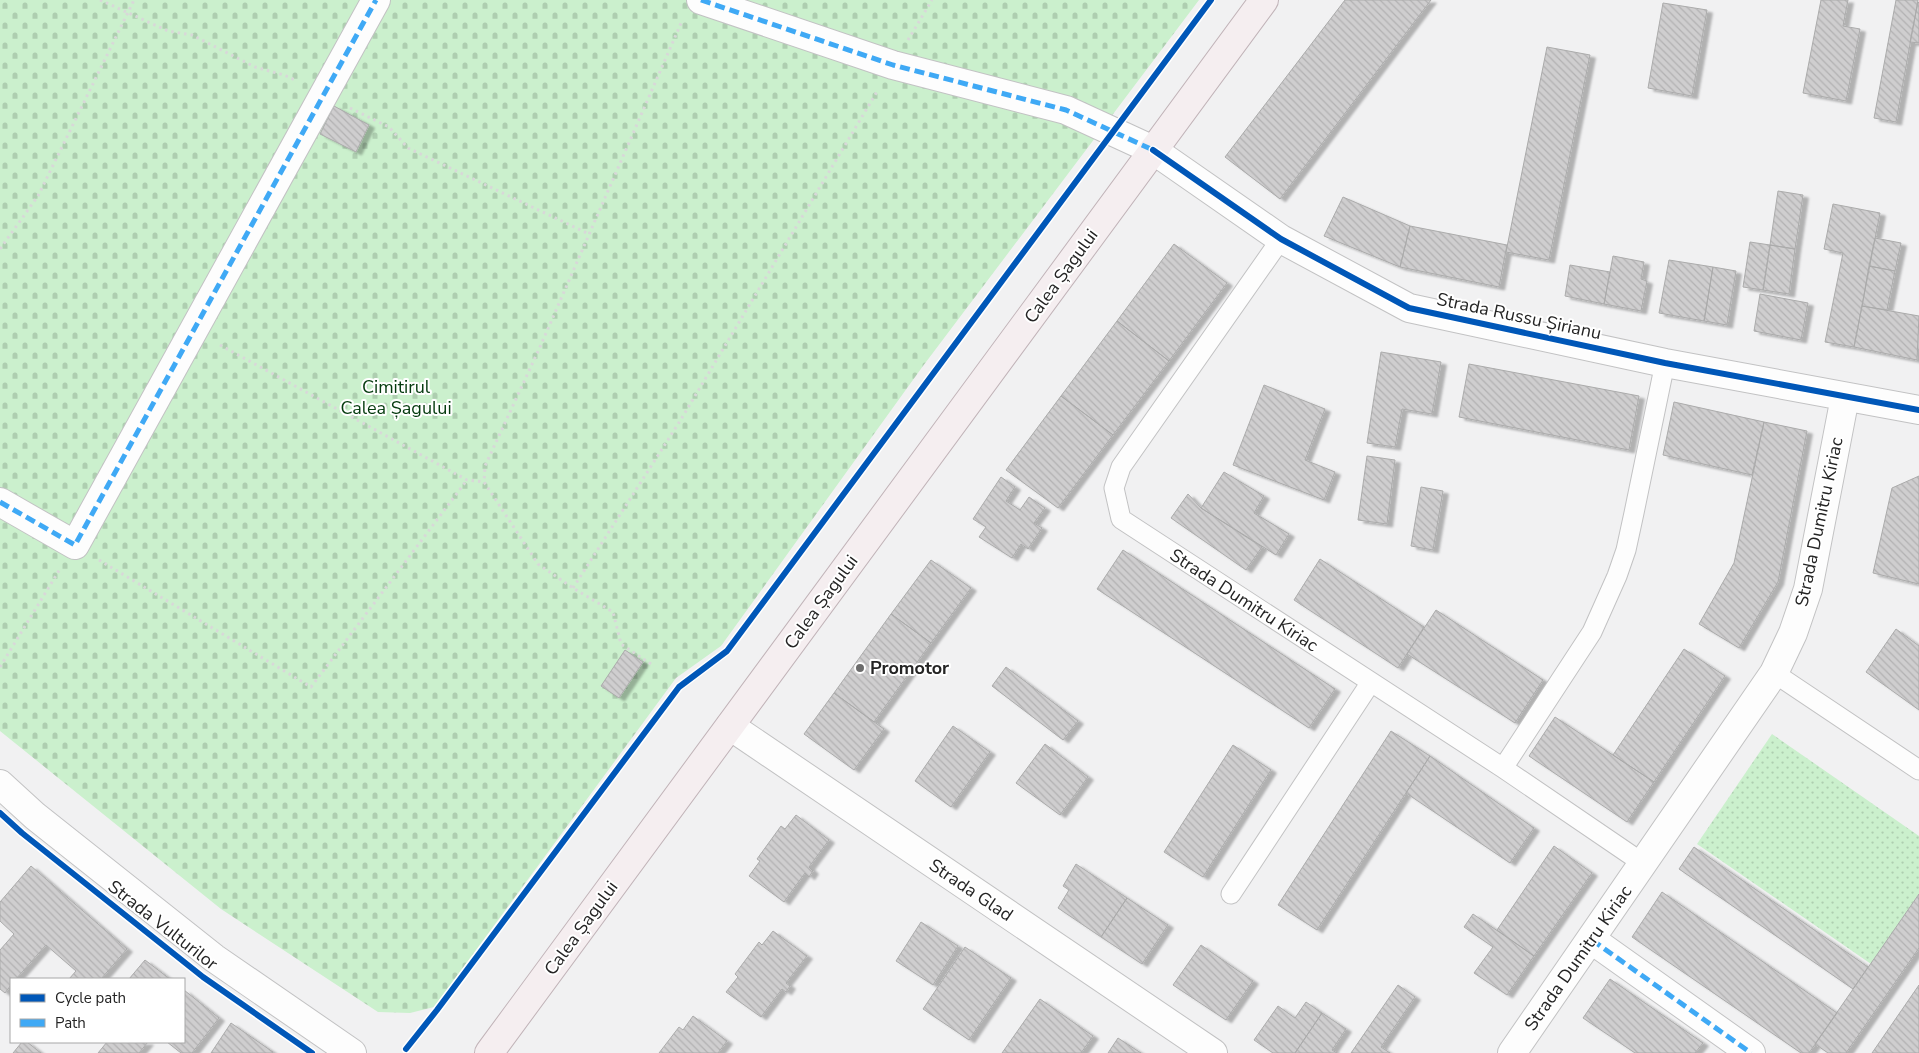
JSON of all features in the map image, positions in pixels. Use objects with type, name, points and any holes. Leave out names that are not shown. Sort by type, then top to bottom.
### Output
[{"type":"main road","name":"Calea Șagului","points":[[489,1053],[1264,0]]},
{"type":"street","points":[[0,502],[75,545],[376,0]]},
{"type":"street","name":"Strada Russu Șirianu","points":[[692,9],[1066,110],[1153,150],[1280,239],[1409,308],[1665,363],[1919,410]]},
{"type":"street","name":"Strada Dumitru Kiriac","points":[[1512,1053],[1592,940],[1774,673],[1793,633],[1808,589],[1846,397]]},
{"type":"street","name":"Strada Glad","points":[[730,726],[1213,1053]]},
{"type":"street","name":"Strada Vulturilor","points":[[0,784],[35,816],[214,958],[352,1053]]},
{"type":"street","points":[[1592,940],[1751,1053]]},
{"type":"lane","name":"Strada Dumitru Kiriac","points":[[1280,239],[1121,467],[1114,488],[1121,519],[1503,768],[1644,864]]},
{"type":"lane","points":[[1503,768],[1592,632],[1617,576],[1626,550],[1665,363]]},
{"type":"lane","points":[[1774,673],[1919,770]]},
{"type":"lane","points":[[1231,894],[1371,682]]},
{"type":"path","points":[[0,250],[38,196],[134,0]]},
{"type":"path","points":[[573,588],[680,421],[932,0]]},
{"type":"path","points":[[652,664],[621,644],[613,612],[538,564],[484,482],[485,466],[692,9]]},
{"type":"path","points":[[193,330],[467,480],[484,482]]},
{"type":"path","points":[[0,667],[75,545],[311,687],[467,480]]},
{"type":"green space","name":"Cimitirul Calea Șagului","points":[[0,0],[1199,0],[923,366],[721,646],[676,678],[434,1007],[410,1013],[378,1012],[221,909],[0,731]]},
{"type":"green space","points":[[1772,734],[1919,836],[1919,894],[1871,964],[1697,844]]},
{"type":"building","points":[[1345,0],[1431,0],[1280,199],[1225,157]]},
{"type":"building","points":[[1821,0],[1848,0],[1843,26],[1860,29],[1846,101],[1803,93]]},
{"type":"building","points":[[1896,0],[1918,0],[1896,122],[1874,118]]},
{"type":"building","points":[[1663,3],[1707,10],[1692,96],[1648,88]]},
{"type":"building","points":[[1919,3],[1919,43],[1910,42]]},
{"type":"building","points":[[1547,47],[1590,55],[1549,260],[1506,252]]},
{"type":"building","points":[[334,106],[369,125],[356,152],[320,134]]},
{"type":"building","points":[[1778,191],[1803,195],[1795,249],[1770,245]]},
{"type":"building","points":[[1343,197],[1410,226],[1400,267],[1324,236]]},
{"type":"building","points":[[1833,204],[1880,213],[1854,347],[1825,342],[1843,253],[1824,249]]},
{"type":"building","points":[[1410,226],[1507,245],[1499,287],[1400,267]]},
{"type":"building","points":[[1875,238],[1901,243],[1895,271],[1869,266]]},
{"type":"building","points":[[1750,242],[1770,245],[1763,290],[1743,287]]},
{"type":"building","points":[[1174,244],[1227,283],[1169,361],[1117,321]]},
{"type":"building","points":[[1770,245],[1795,249],[1789,294],[1763,290]]},
{"type":"building","points":[[1613,256],[1644,262],[1641,279],[1647,281],[1641,311],[1604,304]]},
{"type":"building","points":[[1669,260],[1713,267],[1704,321],[1659,313]]},
{"type":"building","points":[[1570,265],[1610,272],[1604,304],[1565,296]]},
{"type":"building","points":[[1869,266],[1895,271],[1887,310],[1862,306]]},
{"type":"building","points":[[1713,267],[1736,271],[1727,325],[1704,321]]},
{"type":"building","points":[[1760,294],[1808,303],[1801,340],[1754,331]]},
{"type":"building","points":[[1862,306],[1919,316],[1917,360],[1854,347]]},
{"type":"building","points":[[1117,321],[1169,361],[1113,435],[1061,396]]},
{"type":"building","points":[[1381,352],[1441,362],[1432,414],[1402,409],[1395,447],[1367,443]]},
{"type":"building","points":[[1469,364],[1639,396],[1629,450],[1459,417]]},
{"type":"building","points":[[1264,385],[1325,409],[1305,460],[1335,472],[1324,500],[1233,465]]},
{"type":"building","points":[[1061,396],[1113,435],[1058,508],[1006,470]]},
{"type":"building","points":[[1674,402],[1764,422],[1752,475],[1663,455]]},
{"type":"building","points":[[1764,422],[1807,431],[1778,582],[1739,648],[1699,624],[1734,563]]},
{"type":"building","points":[[1367,456],[1395,460],[1387,524],[1358,520]]},
{"type":"building","points":[[1224,472],[1264,496],[1254,513],[1289,534],[1276,555],[1201,508]]},
{"type":"building","points":[[1919,476],[1919,584],[1873,573],[1892,488]]},
{"type":"building","points":[[1001,477],[1015,487],[1006,501],[1020,510],[1029,497],[1045,508],[1034,523],[1042,528],[1028,549],[1021,544],[1012,558],[979,537],[986,527],[973,519]]},
{"type":"building","points":[[1421,487],[1443,491],[1433,550],[1411,546]]},
{"type":"building","points":[[1188,494],[1201,508],[1262,547],[1246,570],[1171,518]]},
{"type":"building","points":[[1123,550],[1335,689],[1309,728],[1097,589]]},
{"type":"building","points":[[1320,559],[1424,627],[1398,668],[1294,600]]},
{"type":"building","points":[[931,560],[971,588],[931,643],[891,614]]},
{"type":"building","points":[[1436,610],[1543,680],[1515,723],[1407,654]]},
{"type":"building","points":[[891,614],[931,643],[874,722],[834,693]]},
{"type":"building","points":[[1896,629],[1919,646],[1919,710],[1866,672]]},
{"type":"building","points":[[1684,649],[1725,676],[1654,782],[1613,755]]},
{"type":"building","points":[[625,650],[643,662],[619,698],[601,686]]},
{"type":"building","points":[[1006,667],[1078,721],[1063,740],[992,686]]},
{"type":"building","points":[[834,693],[884,729],[854,770],[804,734]]},
{"type":"building","points":[[1555,717],[1654,782],[1627,822],[1529,756]]},
{"type":"building","points":[[953,726],[990,752],[951,807],[915,781]]},
{"type":"building","points":[[1391,731],[1430,756],[1317,930],[1278,905]]},
{"type":"building","points":[[1045,744],[1088,777],[1060,815],[1016,783]]},
{"type":"building","points":[[1233,745],[1271,770],[1203,877],[1164,852]]},
{"type":"building","points":[[1430,756],[1534,828],[1510,863],[1406,793]]},
{"type":"building","points":[[796,815],[829,840],[809,867],[813,871],[809,877],[805,873],[784,902],[749,876],[760,861],[757,859],[781,826],[785,829]]},
{"type":"building","points":[[1554,846],[1592,873],[1534,956],[1497,930]]},
{"type":"building","points":[[1694,847],[1868,967],[1853,989],[1679,869]]},
{"type":"building","points":[[1076,864],[1127,898],[1101,937],[1058,908],[1069,890],[1063,886]]},
{"type":"building","points":[[31,866],[127,949],[102,978],[70,978],[76,971],[46,945],[17,978],[10,978],[10,986],[5,993],[0,989],[0,950],[14,934],[0,921],[0,902]]},
{"type":"building","points":[[1662,892],[1837,1013],[1809,1053],[1801,1053],[1632,937]]},
{"type":"building","points":[[1919,894],[1919,948],[1846,1053],[1828,1053],[1815,1044]]},
{"type":"building","points":[[1127,898],[1168,925],[1142,964],[1101,937]]},
{"type":"building","points":[[1473,914],[1534,956],[1507,995],[1474,973],[1493,947],[1464,927]]},
{"type":"building","points":[[921,922],[958,946],[933,985],[896,961]]},
{"type":"building","points":[[773,931],[807,956],[786,983],[790,986],[786,992],[782,989],[761,1017],[726,992],[738,977],[735,974],[759,942],[762,945]]},
{"type":"building","points":[[1201,945],[1253,981],[1226,1020],[1173,985]]},
{"type":"building","points":[[965,947],[1011,978],[969,1040],[923,1009]]},
{"type":"building","points":[[145,960],[169,978],[130,978]]},
{"type":"building","points":[[1610,979],[1703,1043],[1695,1053],[1635,1053],[1583,1018]]},
{"type":"building","points":[[1398,985],[1415,997],[1381,1047],[1390,1053],[1351,1053]]},
{"type":"building","points":[[1919,985],[1919,1053],[1872,1053]]},
{"type":"building","points":[[185,991],[219,1018],[192,1053],[181,1053],[168,1043],[185,1043]]},
{"type":"building","points":[[1040,999],[1093,1036],[1081,1053],[1002,1053]]},
{"type":"building","points":[[1306,1002],[1322,1013],[1295,1053],[1273,1053],[1254,1040],[1278,1006],[1295,1018]]},
{"type":"building","points":[[1322,1013],[1346,1029],[1332,1050],[1337,1053],[1295,1053]]},
{"type":"building","points":[[693,1016],[727,1041],[718,1053],[659,1053],[679,1027],[683,1030]]},
{"type":"building","points":[[231,1023],[273,1052],[273,1053],[211,1053]]},
{"type":"building","points":[[1118,1038],[1141,1053],[1108,1053]]},
{"type":"building","points":[[21,1043],[28,1043],[41,1053],[13,1053]]},
{"type":"building","points":[[106,1043],[147,1043],[139,1053],[98,1053]]},
{"type":"marked path","points":[[0,502],[75,545],[376,0]]},
{"type":"marked path","points":[[701,0],[893,65],[1066,110],[1153,150]]},
{"type":"marked path","points":[[1592,940],[1751,1053]]},
{"type":"cycle path","points":[[406,1049],[679,687],[727,651],[1211,0]]},
{"type":"cycle path","points":[[1153,150],[1281,239],[1409,308],[1665,363],[1919,410]]},
{"type":"cycle path","points":[[0,813],[22,833],[203,977],[312,1053]]},
{"type":"place","name":"Promotor","points":[[860,668]]}]
